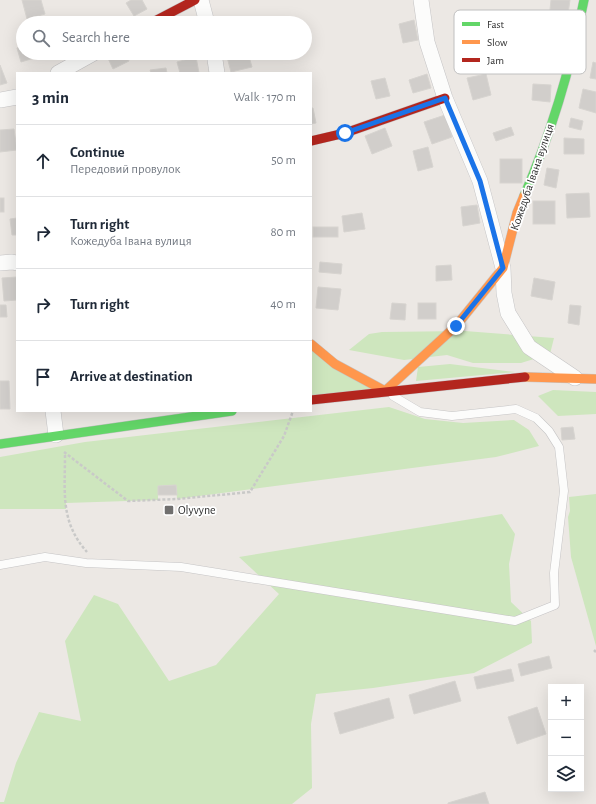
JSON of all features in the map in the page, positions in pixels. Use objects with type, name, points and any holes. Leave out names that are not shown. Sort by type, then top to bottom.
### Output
[{"type":"street","points":[[164,16],[195,0]]},
{"type":"street","points":[[201,0],[205,16]]},
{"type":"street","name":"Кожедуба Івана вулиця","points":[[421,0],[427,42],[445,98],[480,181],[503,268]]},
{"type":"street","name":"Кожедуба Івана вулиця","points":[[582,10],[584,0]]},
{"type":"street","points":[[60,72],[81,60]]},
{"type":"street","points":[[215,60],[217,72]]},
{"type":"street","name":"Кожедуба Івана вулиця","points":[[503,268],[517,213],[537,166],[565,74]]},
{"type":"street","points":[[0,100],[16,97]]},
{"type":"street","points":[[312,141],[345,133],[445,98]]},
{"type":"street","points":[[0,263],[12,262],[16,264]]},
{"type":"street","points":[[503,268],[504,293],[508,313],[529,347],[575,378]]},
{"type":"street","points":[[385,392],[456,326],[503,268]]},
{"type":"street","points":[[312,345],[335,364],[385,392]]},
{"type":"street","points":[[312,400],[521,377],[596,379]]},
{"type":"street","points":[[53,412],[56,436]]},
{"type":"street","points":[[0,444],[225,412]]},
{"type":"lane","points":[[0,565],[45,557],[98,563],[181,567],[515,621],[555,605],[554,573],[564,491],[559,447],[549,431],[536,418],[516,409],[452,416],[420,412],[385,392]]},
{"type":"path","points":[[65,454],[128,501],[177,499],[250,492],[284,436],[293,412]]},
{"type":"path","points":[[56,436],[65,454],[66,512],[74,533],[98,563]]},
{"type":"green space","points":[[465,331],[554,338],[550,354],[521,363],[473,363],[447,355],[404,360],[349,350],[369,334],[382,332]]},
{"type":"green space","points":[[312,345],[385,391],[312,401]]},
{"type":"green space","points":[[450,364],[515,372],[416,381],[418,367]]},
{"type":"green space","points":[[553,390],[596,392],[596,414],[558,416],[538,396]]},
{"type":"green space","points":[[389,407],[425,419],[463,423],[514,420],[529,430],[539,446],[496,457],[177,499],[176,485],[158,486],[158,500],[66,503],[66,509],[0,509],[0,457],[85,442]]},
{"type":"green space","points":[[596,494],[596,646],[571,557],[568,517],[570,511],[569,497]]},
{"type":"green space","points":[[502,514],[515,534],[509,564],[511,602],[531,621],[532,643],[474,673],[373,688],[316,694],[311,724],[312,788],[292,804],[0,804],[0,802],[4,802],[16,763],[39,712],[81,721],[65,641],[94,595],[118,604],[169,681],[216,665],[279,594],[239,557]]},
{"type":"building","points":[[22,0],[41,0],[45,14],[38,16],[26,16]]},
{"type":"building","points":[[131,0],[142,0],[147,9],[134,16],[126,3]]},
{"type":"building","points":[[551,0],[570,0],[569,10],[550,10]]},
{"type":"building","points":[[414,20],[418,40],[403,43],[399,24]]},
{"type":"building","points":[[109,60],[128,60],[129,61],[113,69]]},
{"type":"building","points":[[185,60],[197,60],[199,72],[180,72],[177,62]]},
{"type":"building","points":[[228,60],[250,60],[252,67],[231,72]]},
{"type":"building","points":[[593,62],[596,63],[596,79],[590,78]]},
{"type":"building","points":[[0,65],[7,83],[0,85]]},
{"type":"building","points":[[166,68],[167,72],[151,72],[150,70]]},
{"type":"building","points":[[427,74],[431,88],[413,93],[409,80]]},
{"type":"building","points":[[486,74],[491,95],[473,100],[467,78]]},
{"type":"building","points":[[385,78],[390,96],[376,99],[371,81]]},
{"type":"building","points":[[533,84],[551,85],[550,102],[532,100]]},
{"type":"building","points":[[583,89],[596,92],[596,113],[579,108]]},
{"type":"building","points":[[312,108],[313,108],[316,123],[312,124]]},
{"type":"building","points":[[445,115],[452,137],[432,144],[424,122]]},
{"type":"building","points":[[571,118],[583,121],[581,130],[569,127]]},
{"type":"building","points":[[511,127],[514,135],[496,141],[493,133]]},
{"type":"building","points":[[385,128],[392,146],[372,154],[365,136]]},
{"type":"building","points":[[14,129],[16,150],[0,152],[0,130]]},
{"type":"building","points":[[564,138],[584,139],[584,154],[564,154]]},
{"type":"building","points":[[428,147],[433,167],[418,171],[413,151]]},
{"type":"building","points":[[500,159],[522,159],[522,183],[500,183]]},
{"type":"building","points":[[547,168],[559,170],[556,188],[544,185]]},
{"type":"building","points":[[589,193],[590,217],[567,218],[566,194]]},
{"type":"building","points":[[0,198],[4,198],[4,212],[0,212]]},
{"type":"building","points":[[533,201],[555,201],[555,224],[533,224]]},
{"type":"building","points":[[477,205],[480,223],[463,226],[461,207]]},
{"type":"building","points":[[362,213],[365,229],[344,232],[342,216]]},
{"type":"building","points":[[16,218],[16,235],[12,235],[10,219]]},
{"type":"building","points":[[313,227],[338,227],[338,237],[313,237]]},
{"type":"building","points":[[320,262],[342,264],[341,274],[319,272]]},
{"type":"building","points":[[451,265],[452,280],[436,281],[436,266]]},
{"type":"building","points":[[16,277],[16,300],[4,301],[2,278]]},
{"type":"building","points":[[534,278],[555,282],[552,300],[531,296]]},
{"type":"building","points":[[318,287],[341,289],[338,310],[316,308]]},
{"type":"building","points":[[392,303],[406,304],[405,320],[390,319]]},
{"type":"building","points":[[418,303],[436,303],[436,319],[418,319]]},
{"type":"building","points":[[0,305],[6,305],[7,317],[0,317]]},
{"type":"building","points":[[570,305],[581,306],[579,325],[568,323]]},
{"type":"building","points":[[0,381],[9,381],[10,409],[0,409]]},
{"type":"building","points":[[573,427],[575,439],[562,440],[561,428]]},
{"type":"building","points":[[176,485],[177,495],[158,495],[158,486]]},
{"type":"building","points":[[549,656],[552,668],[521,676],[518,664]]},
{"type":"building","points":[[511,669],[514,681],[477,689],[474,677]]},
{"type":"building","points":[[455,681],[461,701],[414,714],[409,695]]},
{"type":"building","points":[[389,698],[394,718],[340,734],[334,713]]},
{"type":"building","points":[[537,707],[546,734],[517,744],[508,717]]},
{"type":"building","points":[[485,792],[489,804],[448,804],[448,803]]},
{"type":"traffic: fast","points":[[582,10],[584,0]]},
{"type":"traffic: fast","points":[[524,196],[543,148],[566,74]]},
{"type":"traffic: fast","points":[[0,444],[225,412]]},
{"type":"traffic: slow","points":[[312,345],[335,364],[385,391],[456,326],[503,268],[517,213],[524,196]]},
{"type":"traffic: slow","points":[[525,377],[596,379]]},
{"type":"traffic: jam","points":[[164,16],[195,0]]},
{"type":"traffic: jam","points":[[312,141],[345,133],[445,98]]},
{"type":"traffic: jam","points":[[312,400],[525,377]]},
{"type":"place","name":"Olyvyne","points":[[169,510]]},
{"type":"route","points":[[345,133],[445,98],[480,181],[503,268],[456,326]]}]
